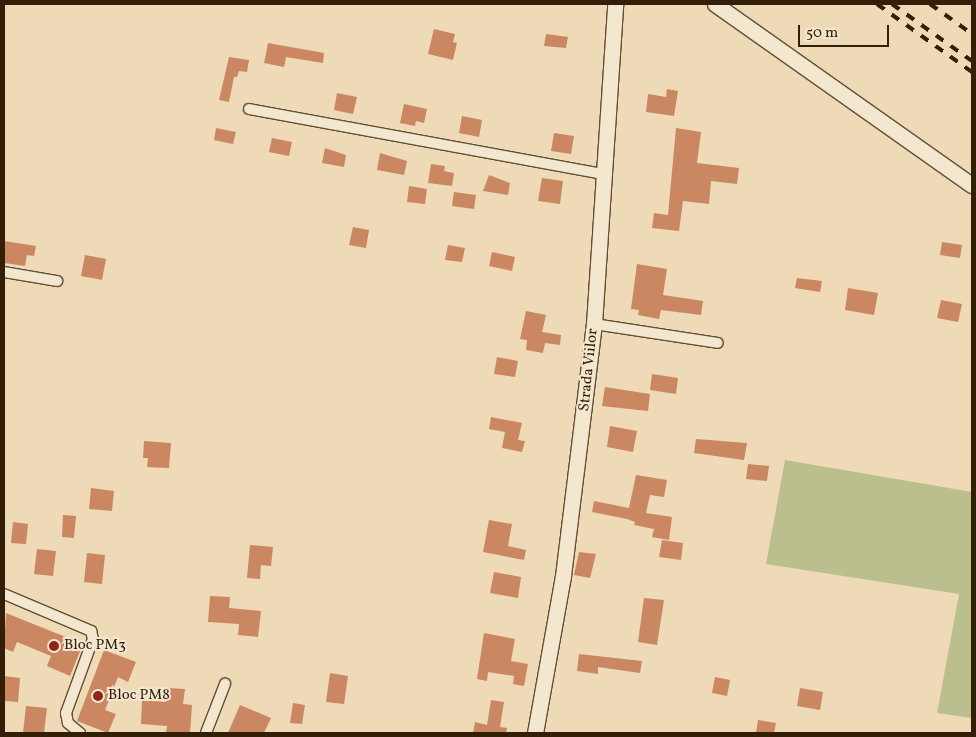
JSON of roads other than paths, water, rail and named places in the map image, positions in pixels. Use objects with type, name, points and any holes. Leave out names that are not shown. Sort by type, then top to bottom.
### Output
[{"type":"main road","name":"Strada Viilor","points":[[535,733],[563,576],[594,324],[615,4]]},
{"type":"main road","points":[[715,4],[972,185]]},
{"type":"street","points":[[249,109],[604,174]]},
{"type":"street","points":[[4,272],[57,280]]},
{"type":"street","points":[[594,324],[718,343]]},
{"type":"street","points":[[4,594],[91,631],[93,639],[66,713],[68,723],[80,733]]},
{"type":"street","points":[[206,733],[225,684]]},
{"type":"railway","points":[[877,4],[972,72]]},
{"type":"railway","points":[[892,4],[972,61]]},
{"type":"railway","points":[[930,4],[972,34]]},
{"type":"place","name":"Bloc PM3","points":[[54,646]]},
{"type":"place","name":"Bloc PM8","points":[[98,696]]}]
